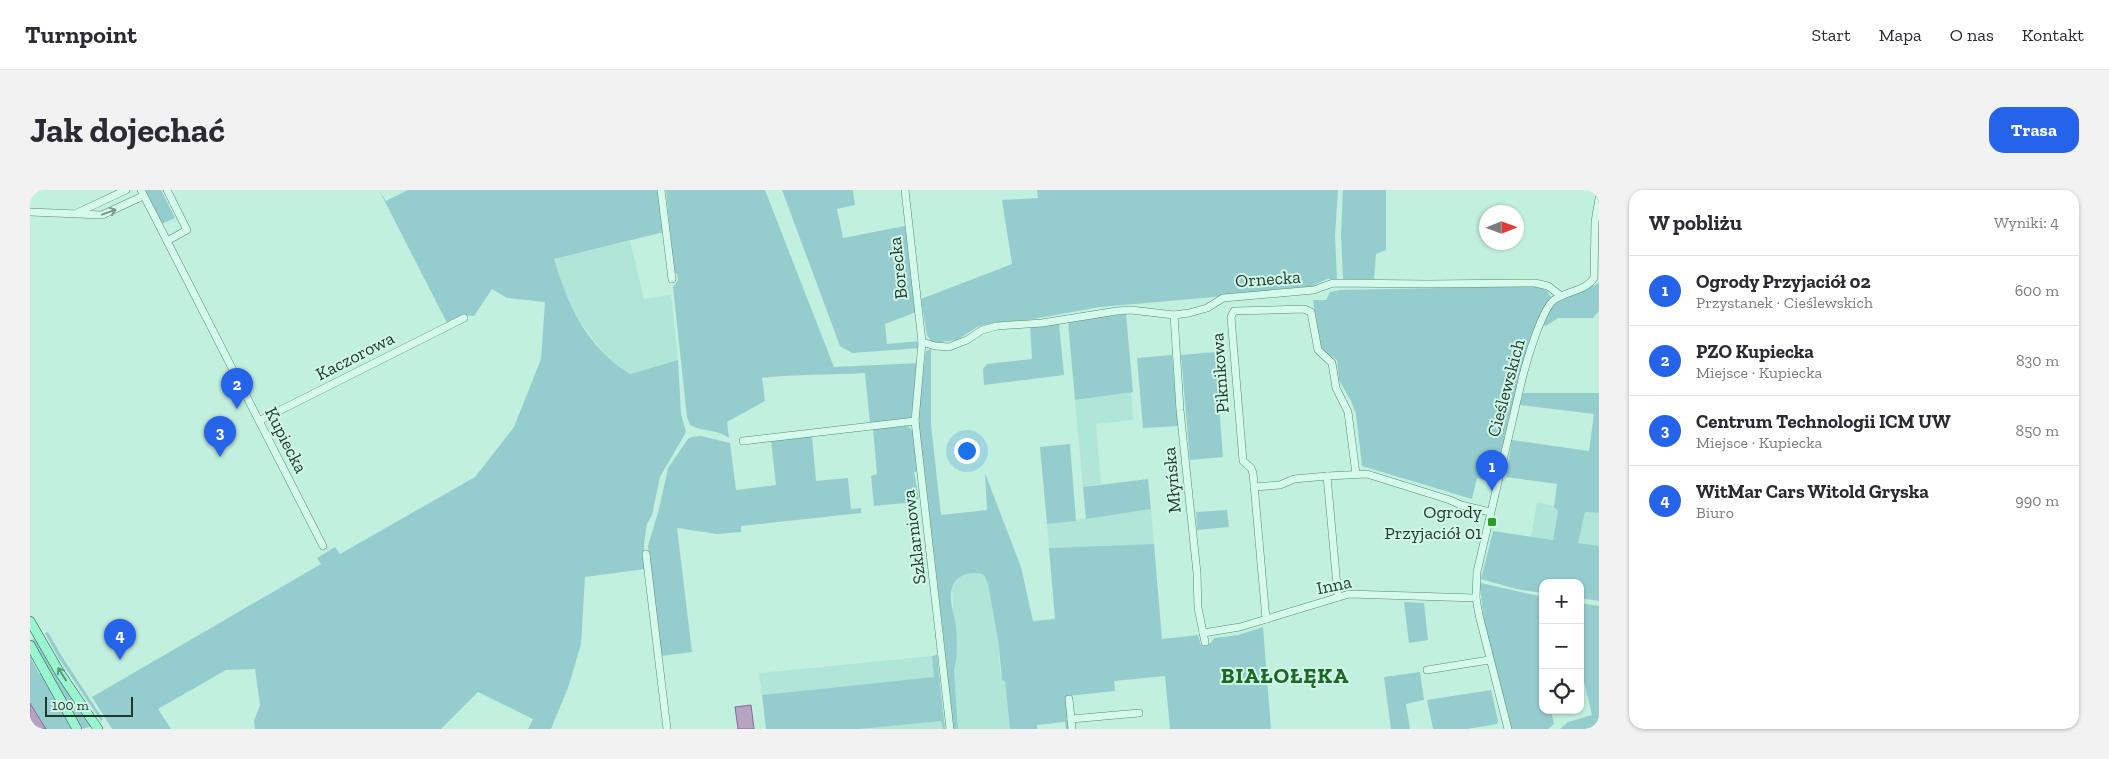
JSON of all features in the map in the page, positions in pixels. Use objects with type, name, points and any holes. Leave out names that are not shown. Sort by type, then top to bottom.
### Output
[{"type":"main road","points":[[30,622],[60,673],[98,729]]},
{"type":"main road","points":[[30,645],[77,729]]},
{"type":"street","points":[[72,215],[126,190]]},
{"type":"street","points":[[167,190],[187,230],[167,241]]},
{"type":"street","points":[[661,190],[672,279]]},
{"type":"street","name":"Borecka","points":[[905,190],[922,342]]},
{"type":"street","points":[[30,212],[102,215],[142,193]]},
{"type":"street","name":"Kupiecka","points":[[142,193],[323,546]]},
{"type":"street","name":"Cieślewskich","points":[[1508,729],[1489,660],[1476,598],[1477,572],[1528,355],[1548,308],[1553,301],[1590,283],[1597,277],[1595,222],[1599,198]]},
{"type":"street","name":"Ornecka","points":[[922,342],[948,347],[967,340],[982,330],[998,326],[1042,324],[1116,311],[1131,310],[1174,315],[1199,311],[1223,298],[1231,296],[1314,290],[1333,282],[1427,284],[1535,283],[1548,286],[1561,296]]},
{"type":"street","name":"Piknikowa","points":[[1266,619],[1252,471],[1243,463],[1232,312],[1236,310],[1304,309],[1311,312],[1318,350],[1332,363],[1336,388],[1348,412],[1356,474]]},
{"type":"street","name":"Młyńska","points":[[1174,315],[1180,410],[1196,564],[1198,608],[1205,642]]},
{"type":"street","name":"Kaczorowa","points":[[259,420],[464,318]]},
{"type":"street","name":"Szklarniowa","points":[[922,342],[915,421],[950,729]]},
{"type":"street","points":[[744,441],[915,421]]},
{"type":"street","points":[[1254,487],[1280,485],[1294,479],[1367,474],[1461,505],[1490,512]]},
{"type":"street","points":[[1327,476],[1338,596]]},
{"type":"street","points":[[646,554],[667,729]]},
{"type":"street","name":"Inna","points":[[1203,633],[1240,627],[1338,596],[1356,594],[1476,598]]},
{"type":"street","points":[[1426,670],[1489,660]]},
{"type":"street","points":[[1069,700],[1072,729]]},
{"type":"street","points":[[1071,719],[1139,713]]},
{"type":"shaded area","points":[[145,190],[161,190],[175,218],[161,224]]},
{"type":"shaded area","points":[[379,190],[386,201],[408,190],[659,190],[664,232],[554,259],[565,292],[581,324],[602,352],[615,364],[630,374],[678,360],[681,414],[686,432],[660,477],[652,515],[647,524],[644,544],[645,569],[585,577],[581,644],[569,685],[551,729],[528,729],[533,719],[478,692],[441,729],[255,729],[254,721],[260,705],[255,669],[226,670],[158,709],[171,729],[112,729],[92,697],[321,564],[317,558],[335,547],[340,554],[475,477],[514,427],[541,359],[545,302],[507,298],[492,289],[474,316],[462,315],[447,323]]},
{"type":"shaded area","points":[[666,190],[765,190],[834,367],[919,363],[911,418],[870,423],[865,373],[762,378],[765,401],[727,422],[729,438],[720,433],[690,425],[687,417],[673,287],[678,280],[677,274],[674,272]]},
{"type":"shaded area","points":[[782,190],[853,190],[855,205],[837,209],[843,238],[905,226],[916,312],[885,324],[887,344],[920,341],[920,348],[852,353],[840,346]]},
{"type":"shaded area","points":[[1037,190],[1338,190],[1335,236],[1337,279],[1327,279],[1306,289],[1100,307],[1022,321],[998,322],[977,327],[957,340],[933,343],[927,335],[921,299],[1012,264],[1002,200],[1038,198]]},
{"type":"shaded area","points":[[1343,190],[1386,190],[1386,250],[1376,254],[1374,279],[1343,279],[1341,234]]},
{"type":"shaded area","points":[[630,241],[644,299],[671,295],[678,360],[630,374],[608,359],[579,320],[561,284],[554,259]]},
{"type":"shaded area","points":[[1599,283],[1599,311],[1593,318],[1558,318],[1546,326],[1543,325],[1552,307],[1558,302]]},
{"type":"shaded area","points":[[1539,286],[1547,291],[1551,297],[1527,354],[1515,393],[1501,452],[1496,450],[1490,481],[1477,478],[1472,499],[1362,466],[1356,414],[1339,380],[1337,360],[1322,351],[1320,347],[1313,300],[1326,300],[1330,292],[1340,290]]},
{"type":"shaded area","points":[[1126,314],[1133,392],[1075,400],[1068,321]]},
{"type":"shaded area","points":[[1059,324],[1064,375],[984,385],[983,369],[987,364],[1032,359],[1030,326]]},
{"type":"shaded area","points":[[931,349],[931,425],[941,515],[987,510],[985,473],[1021,567],[1033,621],[1055,619],[1049,548],[1154,544],[1162,639],[1198,635],[1201,645],[1211,643],[1214,638],[1238,635],[1263,627],[1271,729],[1170,729],[1165,676],[1114,681],[1115,691],[1067,696],[1070,729],[1066,729],[1065,722],[1037,725],[1037,729],[1010,729],[1005,681],[1002,680],[999,646],[988,584],[984,575],[970,573],[957,579],[951,593],[957,638],[957,655],[954,670],[958,729],[952,729],[944,640],[919,426],[919,407],[926,351]]},
{"type":"shaded area","points":[[1215,352],[1223,457],[1190,460],[1181,355]]},
{"type":"shaded area","points":[[1172,355],[1178,426],[1143,428],[1137,358]]},
{"type":"shaded area","points":[[1131,392],[1133,420],[1096,424],[1101,484],[1083,487],[1075,400]]},
{"type":"shaded area","points":[[1523,393],[1599,393],[1599,513],[1585,512],[1578,543],[1599,546],[1599,601],[1584,599],[1584,579],[1539,579],[1539,592],[1516,589],[1481,579],[1493,531],[1553,540],[1558,511],[1554,507],[1557,484],[1506,477],[1512,440],[1589,451],[1594,414],[1520,405]]},
{"type":"shaded area","points":[[907,426],[911,429],[916,440],[918,471],[914,472],[919,498],[915,502],[874,506],[871,476],[877,474],[873,429]]},
{"type":"shaded area","points":[[701,436],[730,443],[736,490],[776,485],[771,440],[812,436],[816,481],[848,478],[851,509],[861,508],[861,513],[741,526],[741,532],[717,534],[677,528],[692,652],[661,656],[648,546],[668,468],[688,439]]},
{"type":"shaded area","points":[[1070,444],[1076,521],[1047,524],[1040,447]]},
{"type":"shaded area","points":[[1148,479],[1151,509],[1086,519],[1083,487]]},
{"type":"shaded area","points":[[1537,502],[1554,506],[1558,511],[1553,540],[1531,537]]},
{"type":"shaded area","points":[[1151,509],[1154,544],[1049,548],[1047,524]]},
{"type":"shaded area","points":[[1227,510],[1229,527],[1197,530],[1196,512]]},
{"type":"shaded area","points":[[1585,512],[1599,513],[1599,546],[1577,543]]},
{"type":"shaded area","points":[[970,572],[984,575],[988,584],[999,646],[1000,671],[1002,680],[1005,681],[1010,729],[958,729],[954,670],[956,663],[956,626],[953,613],[952,587],[959,577]]},
{"type":"shaded area","points":[[1481,583],[1539,596],[1539,714],[1552,714],[1554,724],[1548,729],[1512,729],[1484,621]]},
{"type":"shaded area","points":[[1404,602],[1424,603],[1428,640],[1409,643]]},
{"type":"shaded area","points":[[1584,604],[1599,606],[1599,729],[1560,729],[1568,722],[1592,715],[1584,681]]},
{"type":"shaded area","points":[[48,632],[103,719],[101,721],[58,657],[45,633]]},
{"type":"shaded area","points":[[36,638],[92,726],[83,729],[65,703],[32,640]]},
{"type":"shaded area","points":[[937,655],[945,729],[943,729],[941,721],[860,729],[766,729],[762,695],[934,677],[932,656]]},
{"type":"shaded area","points":[[30,656],[39,674],[41,673],[74,729],[46,729],[30,703]]},
{"type":"shaded area","points":[[932,656],[935,677],[762,695],[759,673]]},
{"type":"shaded area","points":[[1420,672],[1424,700],[1406,704],[1410,729],[1391,729],[1384,677]]},
{"type":"shaded area","points":[[1491,690],[1498,721],[1497,724],[1467,729],[1433,729],[1427,700]]},
{"type":"shaded area","points":[[30,703],[31,705],[46,729],[30,729]]},
{"type":"shaded area","points":[[751,705],[754,729],[738,729],[735,707]]},
{"type":"shaded area","points":[[942,720],[943,729],[860,729]]},
{"type":"place","name":"PZO Kupiecka","points":[[237,409]]},
{"type":"place","name":"Centrum Technologii ICM UW","points":[[220,457]]},
{"type":"place","name":"Ogrody Przyjaciół 02","points":[[1492,491]]},
{"type":"place","name":"Ogrody Przyjaciół 01","points":[[1492,522]]},
{"type":"place","name":"WitMar Cars Witold Gryska","points":[[120,660]]},
{"type":"district","name":"BIAŁOŁĘKA","points":[[1285,675]]}]
